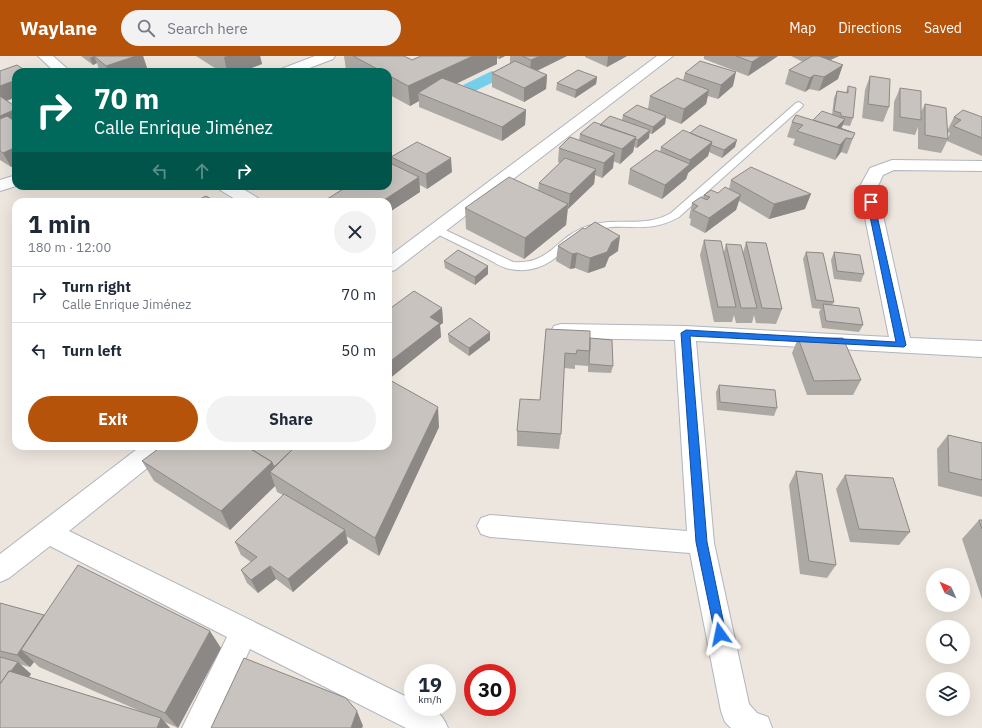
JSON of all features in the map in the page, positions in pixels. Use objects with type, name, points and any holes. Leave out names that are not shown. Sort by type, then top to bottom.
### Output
[{"type":"street","points":[[45,56],[59,68]]},
{"type":"street","points":[[296,68],[328,56]]},
{"type":"street","points":[[392,263],[666,56]]},
{"type":"street","points":[[901,345],[868,188],[876,172],[892,165],[982,166]]},
{"type":"street","points":[[0,186],[12,182]]},
{"type":"street","points":[[232,190],[246,198]]},
{"type":"street","points":[[558,330],[686,333],[982,349]]},
{"type":"street","points":[[686,333],[702,542],[736,711],[747,724],[757,728]]},
{"type":"street","points":[[0,570],[153,450]]},
{"type":"street","points":[[490,526],[702,542]]},
{"type":"street","points":[[48,533],[424,721],[433,728]]},
{"type":"street","points":[[197,728],[244,632]]},
{"type":"lane","points":[[437,230],[511,266],[521,267],[541,263],[576,235],[590,228],[608,224],[647,226],[658,224],[675,215],[799,105]]},
{"type":"water","points":[[492,71],[504,77],[475,91],[463,85]]},
{"type":"building","points":[[94,56],[136,56],[106,66]]},
{"type":"building","points":[[353,56],[404,56],[412,60],[421,56],[473,56],[408,86],[392,77],[392,68],[376,68]]},
{"type":"building","points":[[522,56],[540,56],[531,60]]},
{"type":"building","points":[[736,56],[761,56],[752,62]]},
{"type":"building","points":[[812,56],[819,56],[843,65],[824,77],[814,75],[810,78],[789,70]]},
{"type":"building","points":[[515,61],[547,75],[524,88],[492,73]]},
{"type":"building","points":[[700,61],[736,72],[721,85],[685,73]]},
{"type":"building","points":[[17,65],[22,68],[12,68],[12,82],[0,86],[0,71]]},
{"type":"building","points":[[578,70],[597,77],[576,90],[557,83]]},
{"type":"building","points":[[870,76],[890,79],[889,107],[868,104]]},
{"type":"building","points":[[442,78],[526,110],[502,127],[418,93]]},
{"type":"building","points":[[677,78],[709,90],[684,109],[650,96]]},
{"type":"building","points":[[848,86],[856,88],[853,118],[841,116],[841,113],[834,111],[837,91],[848,93]]},
{"type":"building","points":[[900,88],[921,91],[921,120],[900,117]]},
{"type":"building","points":[[0,96],[12,104],[12,111],[0,116]]},
{"type":"building","points":[[925,104],[946,108],[948,139],[925,135]]},
{"type":"building","points":[[637,105],[666,116],[653,127],[623,115]]},
{"type":"building","points":[[963,110],[982,117],[982,138],[953,126],[961,120],[954,117]]},
{"type":"building","points":[[822,111],[845,119],[837,127],[851,132],[813,120]]},
{"type":"building","points":[[796,115],[855,133],[852,139],[846,138],[840,145],[797,131],[803,125],[792,122]]},
{"type":"building","points":[[7,116],[12,119],[12,149],[3,153],[0,151],[0,119]]},
{"type":"building","points":[[610,116],[650,130],[638,140],[635,139],[636,137],[600,125]]},
{"type":"building","points":[[594,122],[636,137],[622,149],[580,134]]},
{"type":"building","points":[[700,125],[737,140],[724,150],[711,145],[712,142],[690,133]]},
{"type":"building","points":[[683,130],[712,142],[690,160],[661,147]]},
{"type":"building","points":[[570,137],[615,153],[604,163],[559,148]]},
{"type":"building","points":[[417,142],[451,158],[426,174],[392,156]]},
{"type":"building","points":[[656,150],[690,164],[665,185],[630,169]]},
{"type":"building","points":[[565,158],[596,169],[570,194],[539,183]]},
{"type":"building","points":[[392,164],[419,177],[387,198],[329,198],[342,190],[392,190]]},
{"type":"building","points":[[751,167],[811,194],[774,204],[731,180]]},
{"type":"building","points":[[509,177],[568,204],[525,238],[465,208]]},
{"type":"building","points":[[725,187],[741,195],[709,218],[693,210],[698,206],[692,203],[701,197],[707,200],[710,197],[704,195],[711,190],[718,193]]},
{"type":"building","points":[[595,222],[620,236],[612,242],[607,252],[590,258],[577,253],[572,254],[558,246],[583,228],[585,229]]},
{"type":"building","points":[[704,240],[721,241],[736,307],[718,307]]},
{"type":"building","points":[[746,242],[766,243],[782,309],[762,308]]},
{"type":"building","points":[[726,244],[741,245],[757,308],[741,308]]},
{"type":"building","points":[[458,250],[488,266],[475,277],[444,261]]},
{"type":"building","points":[[806,252],[823,253],[834,302],[816,300]]},
{"type":"building","points":[[834,252],[860,255],[864,274],[837,271]]},
{"type":"building","points":[[414,291],[442,308],[430,317],[440,323],[392,360],[392,307]]},
{"type":"building","points":[[823,304],[859,308],[863,325],[826,321]]},
{"type":"building","points":[[470,318],[490,332],[469,348],[448,334]]},
{"type":"building","points":[[546,329],[590,331],[590,351],[577,350],[576,354],[565,353],[561,434],[517,431],[520,399],[540,400]]},
{"type":"building","points":[[590,338],[612,340],[613,366],[589,364]]},
{"type":"building","points":[[798,338],[843,338],[861,380],[814,381]]},
{"type":"building","points":[[392,381],[438,407],[375,538],[270,472],[292,450],[392,450]]},
{"type":"building","points":[[719,385],[775,390],[777,408],[720,402]]},
{"type":"building","points":[[948,435],[982,443],[982,480],[949,472]]},
{"type":"building","points":[[157,450],[252,450],[272,462],[221,511],[142,461]]},
{"type":"building","points":[[252,450],[292,450],[275,466],[272,462]]},
{"type":"building","points":[[796,471],[822,474],[836,565],[809,561]]},
{"type":"building","points":[[845,475],[893,478],[910,532],[859,529]]},
{"type":"building","points":[[284,494],[345,530],[288,579],[270,566],[251,580],[241,570],[257,557],[235,542]]},
{"type":"building","points":[[979,520],[982,520],[982,529]]},
{"type":"building","points":[[78,565],[210,631],[165,713],[21,650]]},
{"type":"building","points":[[0,603],[44,615],[17,655],[0,651]]},
{"type":"building","points":[[0,657],[18,662],[11,671],[9,671],[0,684]]},
{"type":"building","points":[[244,658],[346,698],[357,711],[351,728],[211,728]]},
{"type":"building","points":[[9,671],[161,718],[157,728],[0,728],[0,684]]},
{"type":"route","points":[[720,634],[702,542],[686,333],[901,345],[871,202]]}]
